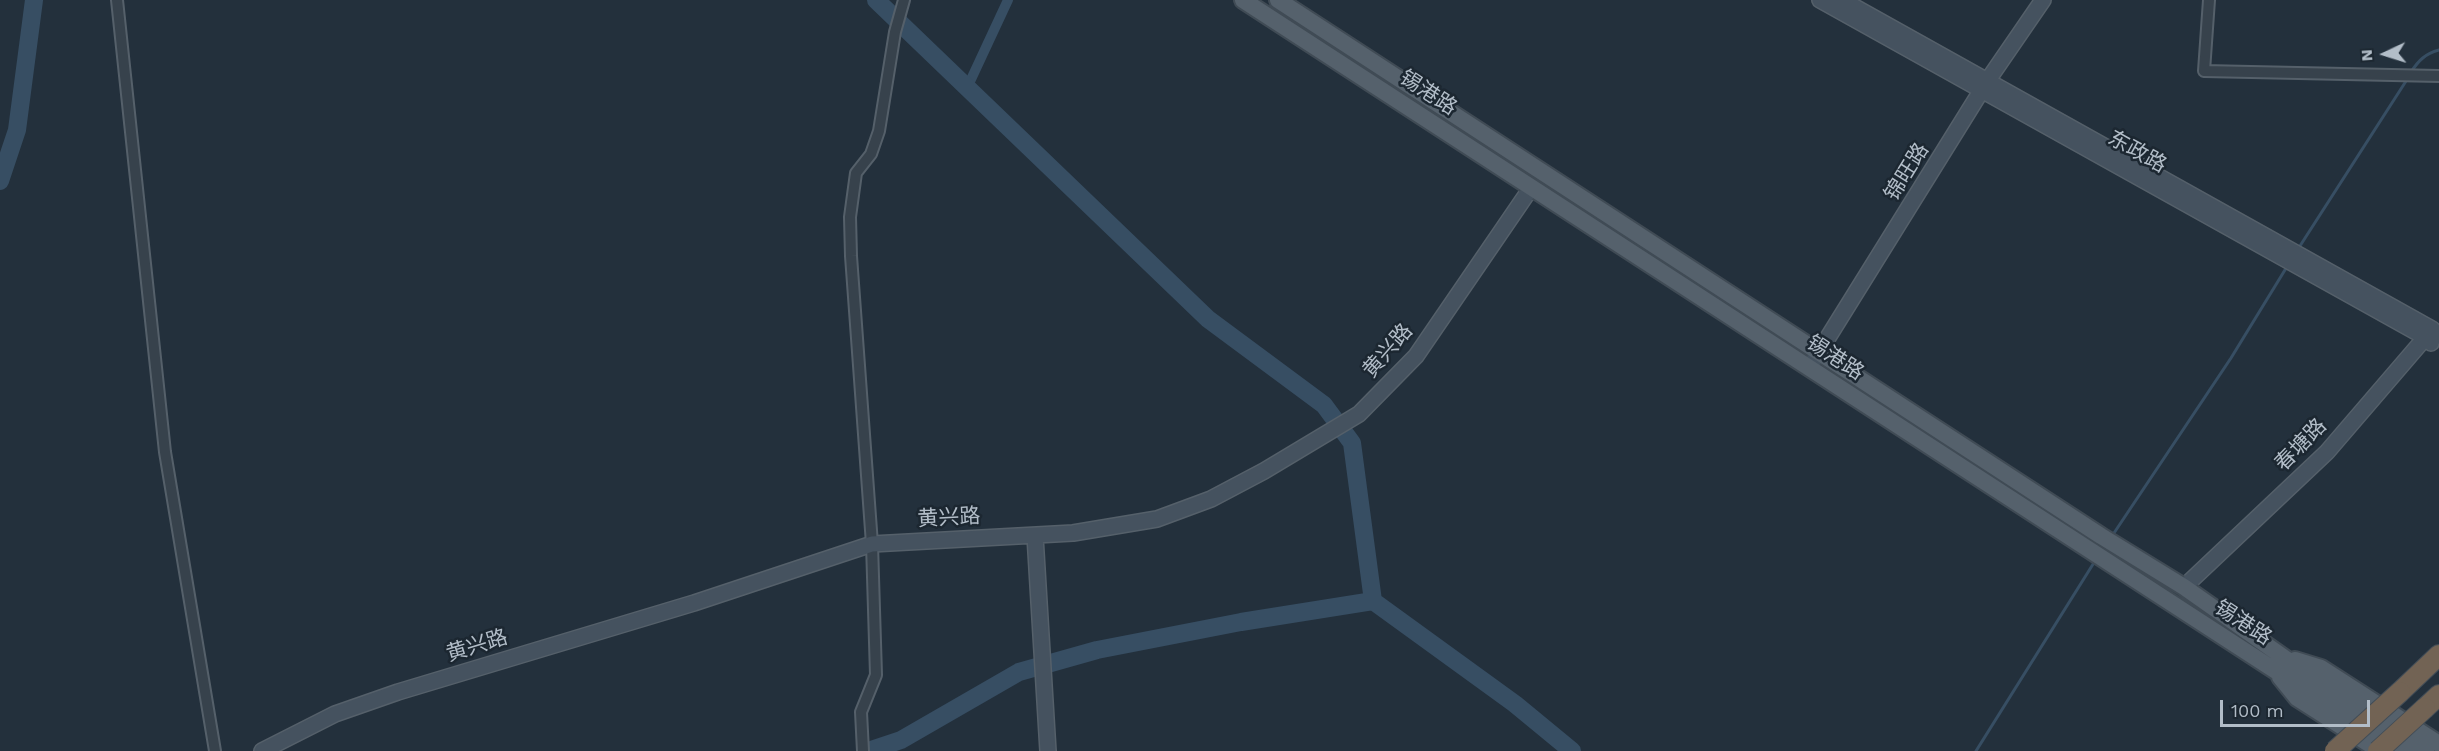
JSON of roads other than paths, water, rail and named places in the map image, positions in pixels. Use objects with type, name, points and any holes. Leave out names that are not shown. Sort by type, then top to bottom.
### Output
[{"type":"highway","points":[[2335,751],[2439,655]]},
{"type":"highway","points":[[2379,751],[2432,701]]},
{"type":"main road","name":"锡港路","points":[[1243,0],[2107,562],[2405,751]]},
{"type":"main road","name":"锡港路","points":[[1278,0],[2116,546],[2188,590],[2313,678],[2426,751]]},
{"type":"main road","points":[[2286,657],[2321,668],[2439,744]]},
{"type":"main road","points":[[2276,671],[2297,698],[2379,751]]},
{"type":"street","points":[[117,0],[165,452],[215,751]]},
{"type":"street","points":[[863,746],[861,712],[876,675],[872,544],[850,217],[855,173],[871,154],[879,131],[895,32],[904,0]]},
{"type":"street","name":"东政路","points":[[1820,0],[1985,85]]},
{"type":"street","name":"东政路","points":[[1842,0],[1985,85],[2434,334]]},
{"type":"street","name":"锦旺路","points":[[1809,368],[1985,85],[2043,0]]},
{"type":"street","points":[[2209,0],[2204,71],[2439,76]]},
{"type":"street","name":"黄兴路","points":[[262,751],[336,714],[399,692],[694,603],[872,544],[1073,533],[1157,519],[1211,499],[1359,414],[1416,356],[1532,188]]},
{"type":"street","name":"春塘路","points":[[2188,590],[2333,458],[2434,334]]},
{"type":"street","points":[[1035,536],[1048,751]]},
{"type":"waterway","points":[[0,181],[17,130],[34,0]]},
{"type":"waterway","points":[[876,0],[1208,319],[1324,405],[1352,443],[1373,601],[1515,704],[1572,751]]},
{"type":"waterway","points":[[967,88],[1008,0]]},
{"type":"waterway","points":[[2411,72],[2423,58],[2439,50]]},
{"type":"waterway","points":[[2298,249],[2408,78]]},
{"type":"waterway","points":[[2112,536],[2231,358],[2288,265]]},
{"type":"waterway","points":[[1976,751],[2095,561]]},
{"type":"waterway","points":[[868,751],[901,740],[1019,672],[1097,650],[1241,622],[1373,601]]}]
